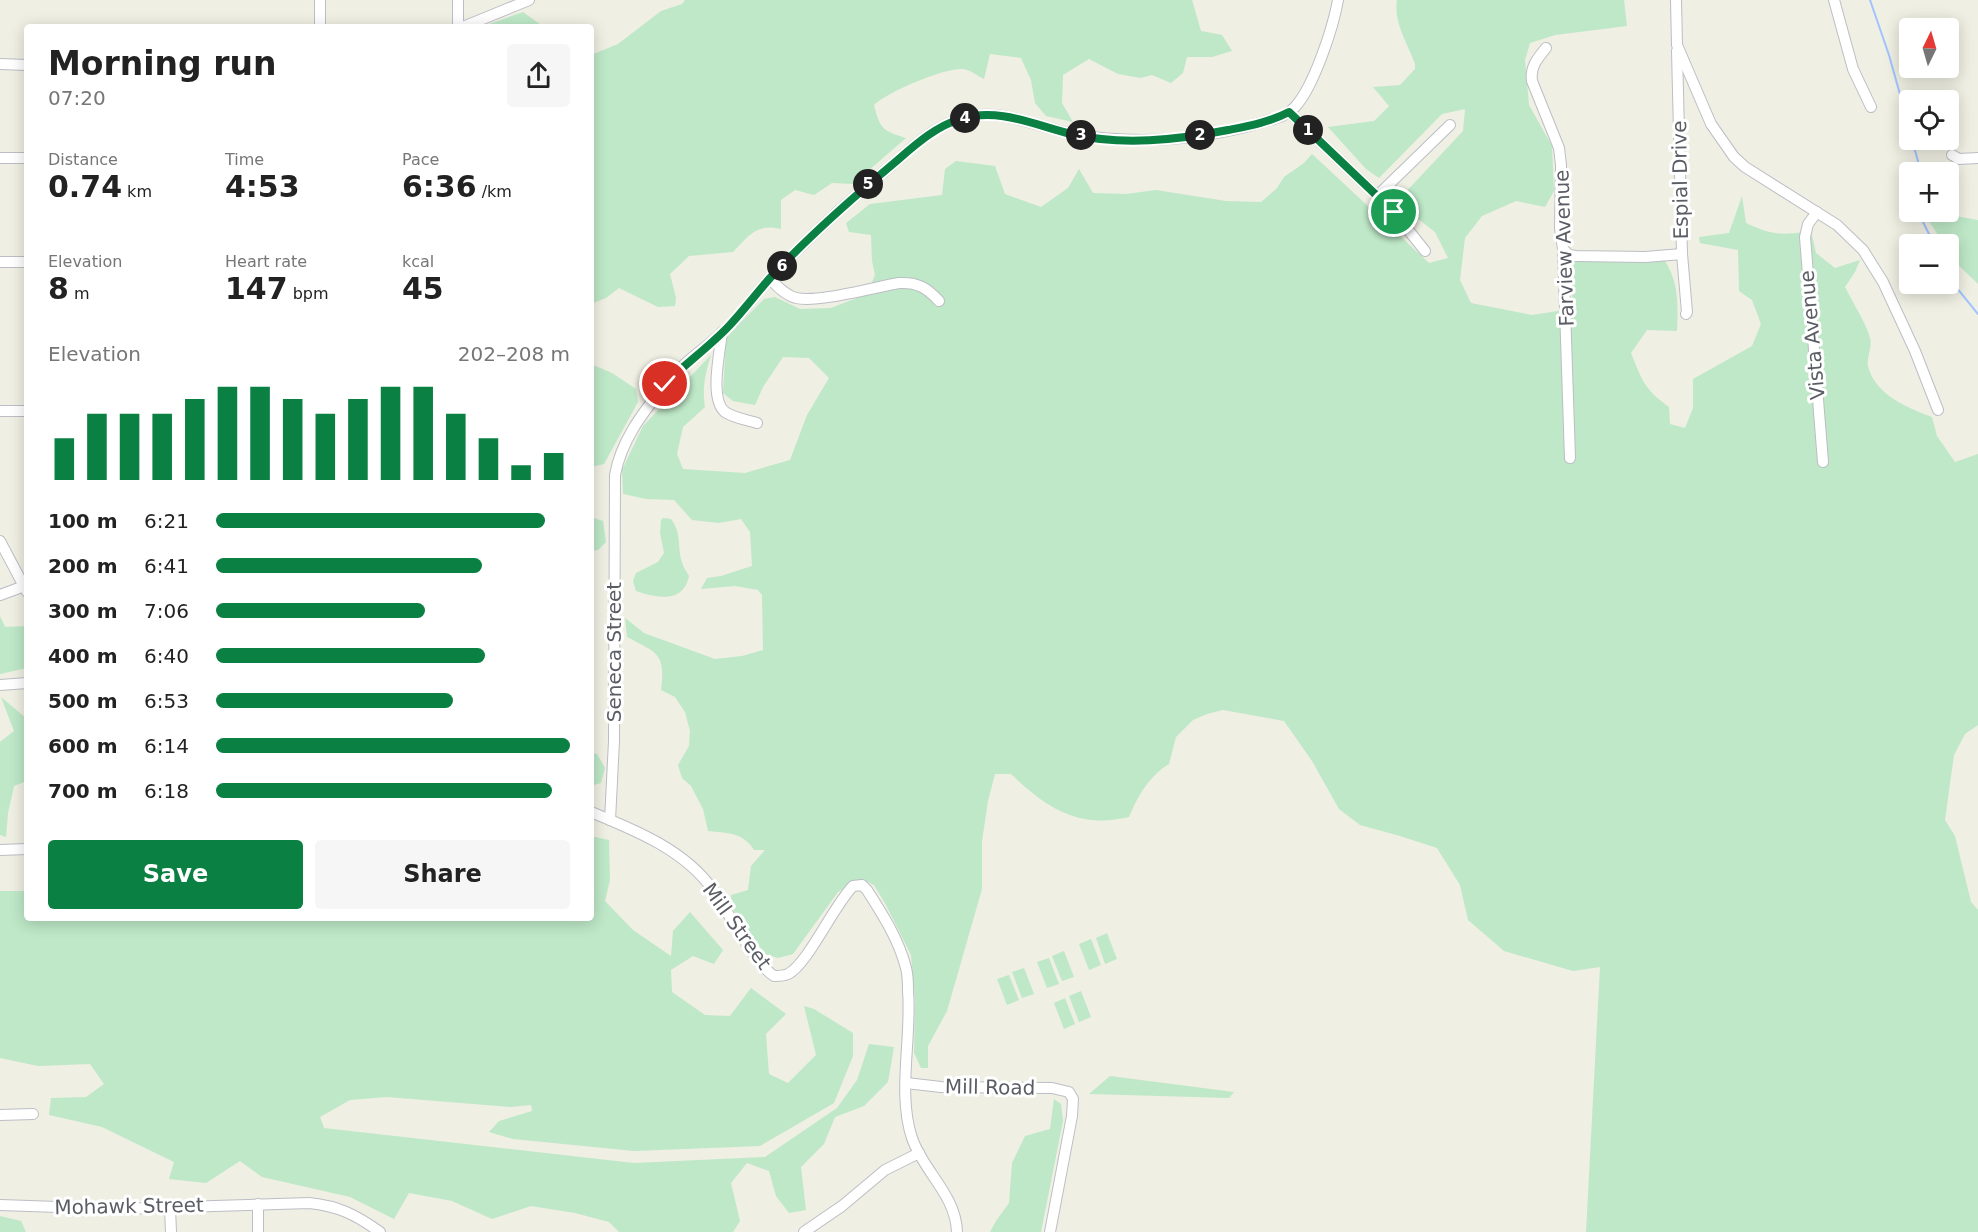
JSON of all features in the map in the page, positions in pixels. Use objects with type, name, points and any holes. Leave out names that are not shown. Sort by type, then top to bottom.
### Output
[{"type":"street","points":[[320,0],[320,24]]},
{"type":"street","points":[[458,0],[460,24]]},
{"type":"street","points":[[468,24],[529,0]]},
{"type":"street","points":[[1338,0],[1332,29],[1306,91],[1289,112],[1394,212],[1425,251]]},
{"type":"street","name":"Espial Drive","points":[[1676,0],[1682,254],[1686,314]]},
{"type":"street","points":[[1834,0],[1853,69],[1871,107]]},
{"type":"street","points":[[1677,45],[1711,124],[1734,157],[1745,167],[1837,225],[1852,237],[1872,263],[1915,351],[1938,410]]},
{"type":"street","name":"Farview Avenue","points":[[1546,48],[1534,63],[1531,72],[1559,148],[1561,165],[1560,228],[1563,249],[1570,458]]},
{"type":"street","points":[[0,64],[24,65]]},
{"type":"street","name":"Seneca Street","points":[[610,820],[614,741],[615,484],[620,452],[626,438],[665,384],[722,333],[811,236],[859,192],[920,141],[959,119],[1006,116],[1070,134],[1104,139],[1161,140],[1193,137],[1249,126],[1289,112]]},
{"type":"street","points":[[1377,196],[1450,124]]},
{"type":"street","points":[[1952,155],[1959,159],[1978,158]]},
{"type":"street","points":[[0,158],[24,158]]},
{"type":"street","name":"Vista Avenue","points":[[1817,212],[1808,224],[1805,237],[1823,462]]},
{"type":"street","points":[[1563,249],[1569,255],[1586,256],[1645,257],[1682,254]]},
{"type":"street","points":[[0,261],[24,262]]},
{"type":"street","points":[[770,279],[780,289],[795,297],[820,298],[912,282],[928,290],[939,301]]},
{"type":"street","points":[[722,333],[717,399],[723,410],[731,415],[757,423]]},
{"type":"street","points":[[0,411],[24,411]]},
{"type":"street","points":[[0,541],[24,583]]},
{"type":"street","points":[[0,596],[24,588]]},
{"type":"street","points":[[0,685],[24,683]]},
{"type":"street","name":"Mill Street","points":[[594,813],[651,839],[682,858],[702,876],[713,889],[762,966],[774,976],[789,974],[800,962],[846,893],[853,886],[862,885],[884,917],[907,970],[910,1009],[906,1083]]},
{"type":"street","points":[[0,850],[24,849]]},
{"type":"street","points":[[906,1083],[909,1127],[919,1153],[946,1195],[955,1215],[957,1232]]},
{"type":"street","name":"Mill Road","points":[[906,1083],[941,1087],[1052,1088],[1063,1090],[1071,1095],[1072,1116],[1050,1232]]},
{"type":"street","points":[[0,1115],[33,1114]]},
{"type":"street","points":[[804,1232],[842,1206],[885,1170],[919,1153]]},
{"type":"street","name":"Mohawk Street","points":[[0,1206],[116,1209],[291,1203],[328,1205],[353,1214],[380,1232]]},
{"type":"street","points":[[258,1204],[258,1232]]},
{"type":"street","points":[[170,1208],[171,1232]]},
{"type":"green space","points":[[685,0],[1192,0],[1201,31],[1222,35],[1232,51],[1212,57],[1187,57],[1183,73],[1171,83],[1152,75],[1141,78],[1118,74],[1089,59],[1063,75],[1062,103],[1073,122],[1046,116],[1035,103],[1031,80],[1021,58],[990,54],[984,79],[962,69],[942,72],[916,82],[874,105],[878,119],[884,128],[906,138],[853,184],[832,183],[814,195],[795,190],[781,200],[781,229],[759,229],[733,252],[689,256],[670,274],[676,298],[675,306],[658,307],[619,288],[606,298],[594,303],[594,54],[618,44],[661,11],[682,4]]},
{"type":"green space","points":[[1397,0],[1624,0],[1627,26],[1555,35],[1530,43],[1525,60],[1529,105],[1552,146],[1554,191],[1545,207],[1516,201],[1482,216],[1465,238],[1460,280],[1471,303],[1532,315],[1558,311],[1572,301],[1571,265],[1578,260],[1665,261],[1675,286],[1677,331],[1647,330],[1631,353],[1645,383],[1654,395],[1669,407],[1670,424],[1685,428],[1693,408],[1693,379],[1752,346],[1761,324],[1752,300],[1739,291],[1738,250],[1700,243],[1699,237],[1729,233],[1742,196],[1746,223],[1778,233],[1811,231],[1816,253],[1835,268],[1860,260],[1845,287],[1870,338],[1868,366],[1872,376],[1885,393],[1932,417],[1937,436],[1955,462],[1978,454],[1978,725],[1965,734],[1954,755],[1945,820],[1955,836],[1971,902],[1978,910],[1978,1232],[1586,1232],[1600,967],[1573,971],[1504,951],[1468,920],[1460,885],[1437,848],[1360,825],[1339,809],[1312,761],[1284,721],[1223,710],[1193,720],[1176,737],[1169,764],[1145,787],[1129,817],[1111,820],[1079,818],[1064,813],[1037,797],[1011,774],[995,774],[982,841],[982,889],[947,1011],[928,1046],[928,1068],[921,1068],[914,1053],[915,1001],[911,955],[874,885],[864,880],[853,883],[838,892],[793,954],[778,958],[765,954],[732,908],[731,895],[748,890],[751,866],[765,850],[754,850],[745,840],[734,834],[708,831],[703,809],[691,786],[682,778],[678,765],[689,746],[690,731],[685,712],[675,697],[661,690],[662,668],[657,656],[627,637],[625,618],[644,633],[715,659],[742,656],[763,650],[762,595],[758,590],[735,586],[701,589],[707,578],[752,566],[750,532],[741,519],[719,523],[692,520],[674,500],[646,499],[623,494],[622,470],[643,426],[711,355],[705,381],[705,407],[683,427],[677,454],[683,469],[745,473],[790,460],[807,415],[829,378],[809,358],[783,357],[763,387],[755,405],[733,401],[723,393],[726,338],[764,299],[775,297],[800,309],[831,308],[867,294],[875,275],[871,235],[849,232],[846,223],[870,204],[942,195],[945,169],[956,161],[995,166],[1005,194],[1041,207],[1068,188],[1079,169],[1093,193],[1126,194],[1156,190],[1226,201],[1261,202],[1277,188],[1284,177],[1304,163],[1312,154],[1429,263],[1448,258],[1435,232],[1408,211],[1403,195],[1463,131],[1465,109],[1442,114],[1379,178],[1366,169],[1328,127],[1374,121],[1389,106],[1373,87],[1400,85],[1415,69],[1399,25]]},
{"type":"green space","points":[[523,12],[540,24],[489,24]]},
{"type":"green space","points":[[1959,216],[1978,220],[1978,284],[1959,266],[1959,234],[1937,234],[1930,222],[1959,222]]},
{"type":"green space","points":[[594,365],[612,373],[636,389],[638,402],[604,464],[594,466]]},
{"type":"green space","points":[[594,518],[603,521],[606,542],[598,550],[594,551]]},
{"type":"green space","points":[[663,518],[671,519],[674,524],[683,564],[689,576],[681,591],[668,597],[652,596],[636,591],[633,581],[636,573],[658,562],[664,553],[660,533]]},
{"type":"green space","points":[[0,616],[5,627],[24,626],[24,669],[0,674]]},
{"type":"green space","points":[[1,697],[24,716],[24,782],[14,786],[6,837],[0,835],[0,742],[14,731]]},
{"type":"green space","points":[[594,754],[597,754],[605,768],[601,783],[594,785]]},
{"type":"green space","points":[[594,837],[609,840],[610,880],[605,901],[633,930],[671,956],[673,931],[690,912],[723,950],[714,964],[693,956],[671,970],[672,992],[705,1015],[730,1016],[751,988],[786,1014],[766,1034],[769,1074],[788,1083],[816,1055],[804,1006],[814,1009],[853,1033],[853,1056],[834,1103],[760,1146],[634,1151],[513,1139],[489,1132],[499,1121],[532,1111],[531,1105],[511,1107],[387,1097],[350,1100],[320,1117],[324,1128],[634,1163],[765,1157],[837,1108],[857,1080],[869,1044],[894,1047],[888,1082],[864,1106],[835,1117],[824,1144],[801,1167],[806,1210],[789,1213],[776,1196],[769,1171],[747,1163],[731,1183],[740,1221],[733,1232],[619,1232],[609,1222],[575,1213],[531,1206],[492,1219],[452,1201],[409,1193],[394,1219],[350,1197],[262,1177],[240,1161],[206,1183],[169,1179],[174,1162],[102,1127],[49,1115],[51,1098],[86,1097],[104,1084],[90,1064],[38,1066],[0,1058],[0,891],[24,891],[24,921],[594,921]]},
{"type":"green space","points":[[1107,933],[1117,959],[1105,964],[1096,938]]},
{"type":"green space","points":[[1091,939],[1101,965],[1089,970],[1079,944]]},
{"type":"green space","points":[[1064,951],[1074,977],[1062,981],[1052,956]]},
{"type":"green space","points":[[1049,958],[1059,984],[1047,988],[1037,962]]},
{"type":"green space","points":[[1024,968],[1034,994],[1022,998],[1012,972]]},
{"type":"green space","points":[[1009,975],[1019,1000],[1007,1005],[997,979]]},
{"type":"green space","points":[[1081,991],[1091,1017],[1079,1022],[1069,996]]},
{"type":"green space","points":[[1065,998],[1075,1024],[1064,1029],[1054,1003]]},
{"type":"green space","points":[[1110,1076],[1234,1092],[1229,1098],[1089,1094]]},
{"type":"green space","points":[[1054,1099],[1061,1104],[1063,1121],[1041,1232],[990,1232],[1009,1203],[1012,1163],[1025,1136],[1050,1129]]},
{"type":"green space","points":[[0,1216],[21,1221],[26,1232],[0,1232]]},
{"type":"waterway","points":[[1870,0],[1899,91]]},
{"type":"waterway","points":[[1915,150],[1918,162]]},
{"type":"waterway","points":[[1923,222],[1929,234]]},
{"type":"waterway","points":[[1959,291],[1978,314]]},
{"type":"route","points":[[665,384],[728,327],[811,236],[859,192],[920,141],[959,119],[1006,116],[1070,134],[1104,139],[1161,140],[1193,137],[1249,126],[1281,117],[1289,112],[1394,212]]}]
